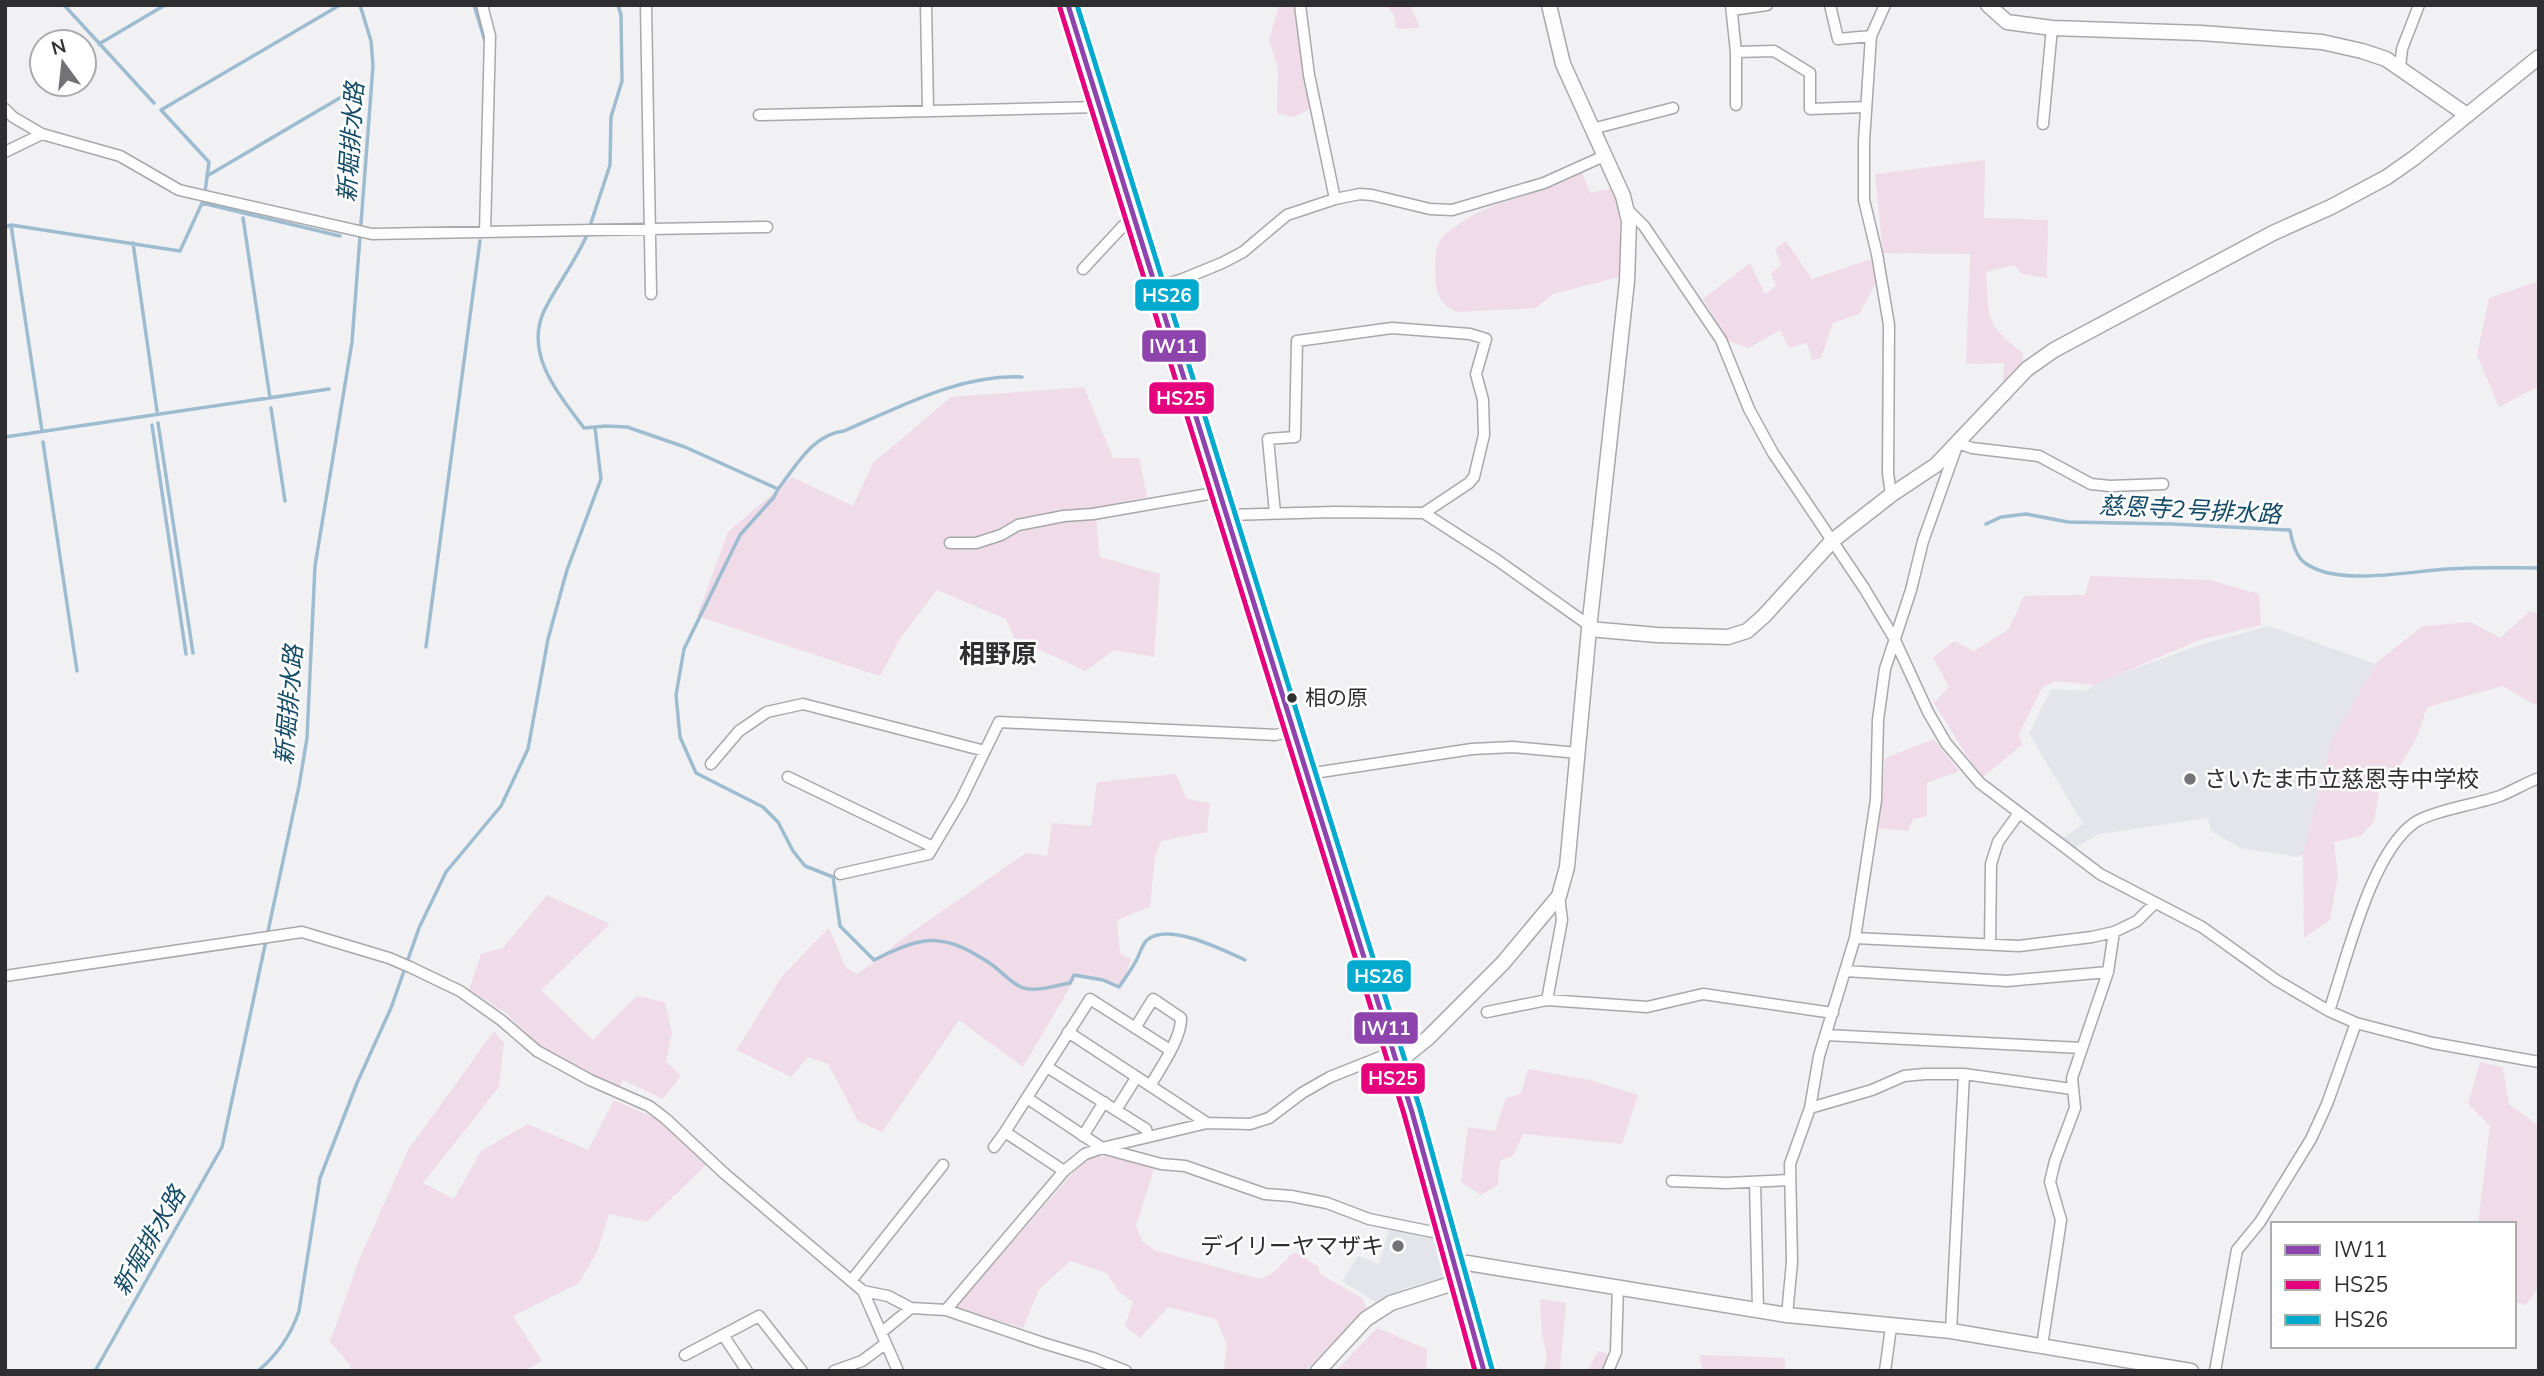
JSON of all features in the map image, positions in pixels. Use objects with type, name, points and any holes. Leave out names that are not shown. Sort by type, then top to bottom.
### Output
[{"type":"main road","points":[[1068,5],[1395,1057],[1484,1371]]},
{"type":"street","points":[[482,5],[490,36],[485,232]]},
{"type":"street","points":[[646,5],[651,294]]},
{"type":"street","points":[[926,5],[928,110]]},
{"type":"street","points":[[1300,5],[1309,75],[1335,199]]},
{"type":"street","points":[[1549,5],[1563,64],[1628,209],[1644,226],[1721,340],[1749,409],[1773,453],[1894,638],[1928,712],[1946,743],[1980,783],[2100,874],[2202,927],[2276,980],[2329,1011],[2356,1023],[2433,1043],[2539,1062]]},
{"type":"street","points":[[1736,104],[1736,51],[1732,8],[1767,5]]},
{"type":"street","points":[[1830,5],[1838,39],[1871,36]]},
{"type":"street","points":[[1885,5],[1871,36],[1864,200],[1877,254],[1889,325],[1888,473],[1891,495]]},
{"type":"street","points":[[1988,5],[2007,22],[2052,28],[2201,33],[2322,42],[2362,51],[2386,59],[2467,114]]},
{"type":"street","points":[[2400,68],[2402,49],[2419,5]]},
{"type":"street","points":[[2043,124],[2052,28]]},
{"type":"street","points":[[1736,51],[1774,51],[1810,73],[1810,109],[1867,107]]},
{"type":"street","points":[[1227,515],[1424,513],[1497,560],[1590,628],[1680,636],[1728,637],[1739,634],[1755,625],[1832,541],[1891,495],[1936,465],[2027,369],[2054,350],[2273,233],[2388,177],[2539,57]]},
{"type":"street","points":[[759,115],[1100,107]]},
{"type":"street","points":[[1592,129],[1672,108]]},
{"type":"street","points":[[5,109],[13,117],[42,134],[120,156],[179,190],[372,234],[767,227]]},
{"type":"street","points":[[5,152],[42,134]]},
{"type":"street","points":[[1157,287],[1222,263],[1243,252],[1287,215],[1335,199],[1360,194],[1372,195],[1430,209],[1452,210],[1544,183],[1604,156]]},
{"type":"street","points":[[1547,1000],[1562,920],[1559,896],[1567,867],[1628,281],[1628,209]]},
{"type":"street","points":[[1083,269],[1123,226],[1135,218]]},
{"type":"street","points":[[1275,513],[1268,439],[1294,437],[1297,341],[1392,328],[1470,334],[1486,339],[1476,374],[1483,400],[1484,435],[1474,477],[1424,513]]},
{"type":"street","points":[[1958,443],[2039,456],[2091,484],[2164,484]]},
{"type":"street","points":[[1787,1315],[1792,1262],[1790,1164],[1810,1108],[1819,1056],[1855,938],[1876,800],[1878,720],[1885,669],[1911,590],[1923,541],[1958,443]]},
{"type":"street","points":[[950,543],[990,539],[1018,525],[1052,518],[1093,514],[1220,492]]},
{"type":"street","points":[[711,764],[739,731],[767,712],[803,705],[985,751]]},
{"type":"street","points":[[840,874],[929,854],[961,800],[999,722],[1275,735],[1293,731]]},
{"type":"street","points":[[1307,774],[1472,749],[1513,747],[1578,753]]},
{"type":"street","points":[[788,777],[933,847]]},
{"type":"street","points":[[2329,1011],[2371,888],[2385,858],[2404,831],[2417,821],[2502,795],[2539,778]]},
{"type":"street","points":[[1990,944],[1991,864],[1998,842],[2019,813]]},
{"type":"street","points":[[946,1310],[1064,1171],[1085,1154],[1207,1123],[1250,1124],[1269,1118],[1302,1093],[1330,1077],[1395,1057],[1428,1038],[1503,963],[1559,896]]},
{"type":"street","points":[[1855,938],[2019,946],[2114,932],[2137,921],[2155,903]]},
{"type":"street","points":[[5,976],[302,932],[389,958],[460,991],[501,1020],[537,1051],[590,1080],[649,1106],[666,1119],[725,1174],[863,1291],[898,1371]]},
{"type":"street","points":[[2042,1346],[2061,1220],[2050,1182],[2055,1161],[2076,1108],[2072,1078],[2108,972],[2114,932]]},
{"type":"street","points":[[1845,971],[2007,981],[2108,972]]},
{"type":"street","points":[[1487,1012],[1547,1000],[1647,1007],[1703,995],[1833,1013]]},
{"type":"street","points":[[994,1147],[1090,999],[1170,1050]]},
{"type":"street","points":[[1135,1028],[1153,999],[1181,1018],[1170,1050],[1150,1086]]},
{"type":"street","points":[[2215,1371],[2237,1250],[2260,1222],[2311,1139],[2327,1104],[2356,1023]]},
{"type":"street","points":[[1068,1032],[1207,1123]]},
{"type":"street","points":[[1826,1035],[2082,1048]]},
{"type":"street","points":[[1047,1067],[1146,1129],[1148,1136]]},
{"type":"street","points":[[1810,1108],[1872,1090],[1904,1076],[1925,1074],[1964,1074],[2072,1089]]},
{"type":"street","points":[[1951,1331],[1964,1074]]},
{"type":"street","points":[[1116,1110],[1136,1078]]},
{"type":"street","points":[[1027,1098],[1102,1148],[1161,1164],[1185,1166],[1265,1194],[1327,1203],[1369,1219],[1438,1233],[1446,1232]]},
{"type":"street","points":[[1083,1136],[1104,1102]]},
{"type":"street","points":[[1005,1132],[1064,1171]]},
{"type":"street","points":[[851,1281],[943,1165]]},
{"type":"street","points":[[1672,1181],[1789,1180]]},
{"type":"street","points":[[1755,1182],[1758,1309]]},
{"type":"street","points":[[1318,1371],[1366,1319],[1391,1303],[1457,1273],[1467,1263],[1787,1315],[1951,1331],[2191,1371]]},
{"type":"street","points":[[1608,1371],[1616,1352],[1619,1286]]},
{"type":"street","points":[[863,1291],[888,1296],[911,1308],[946,1310],[1126,1371]]},
{"type":"street","points":[[882,1332],[911,1308]]},
{"type":"street","points":[[685,1355],[759,1316],[802,1371]]},
{"type":"street","points":[[1885,1371],[1891,1327]]},
{"type":"street","points":[[723,1335],[747,1371]]},
{"type":"street","points":[[834,1371],[862,1361],[886,1344]]},
{"type":"shaded area","points":[[1279,5],[1295,5],[1304,82],[1312,108],[1294,117],[1277,113],[1278,69],[1269,40]]},
{"type":"shaded area","points":[[1386,5],[1410,5],[1420,28],[1396,29],[1394,15]]},
{"type":"shaded area","points":[[1985,160],[1984,218],[2048,220],[2047,278],[2022,274],[2014,265],[1986,272],[1991,318],[2001,334],[2022,352],[2024,363],[2003,383],[2004,363],[1966,364],[1970,254],[1883,253],[1875,174]]},
{"type":"shaded area","points":[[1582,172],[1590,193],[1612,188],[1619,216],[1623,276],[1553,294],[1536,308],[1457,312],[1446,305],[1436,289],[1435,272],[1437,248],[1443,236],[1485,209],[1551,187]]},
{"type":"shaded area","points":[[1786,241],[1812,279],[1871,259],[1876,283],[1859,314],[1833,323],[1821,358],[1812,360],[1807,343],[1789,348],[1780,330],[1749,348],[1728,341],[1703,299],[1750,263],[1765,294],[1776,286],[1771,274],[1781,265],[1775,249]]},
{"type":"shaded area","points":[[2539,281],[2539,386],[2499,407],[2477,355],[2489,298]]},
{"type":"shaded area","points":[[1084,387],[1113,458],[1139,458],[1147,497],[1095,508],[1100,557],[1160,574],[1154,657],[1114,650],[1086,671],[1014,638],[1006,619],[937,590],[901,637],[880,676],[697,616],[728,532],[792,477],[853,506],[873,463],[951,397]]},
{"type":"shaded area","points":[[2090,576],[2210,580],[2259,594],[2261,625],[2200,640],[2093,685],[2055,681],[2042,688],[2019,734],[2022,745],[1983,777],[1934,703],[1949,687],[1933,658],[1954,641],[1974,651],[2009,629],[2024,596],[2085,595]]},
{"type":"shaded area","points":[[2530,611],[2539,614],[2539,704],[2533,704],[2503,686],[2427,707],[2417,737],[2398,770],[2379,791],[2374,822],[2361,836],[2334,842],[2338,876],[2330,920],[2304,938],[2303,854],[2331,741],[2377,662],[2423,626],[2471,622],[2500,638]]},
{"type":"shaded area","name":"さいたま市立慈恩寺中学校","points":[[2269,626],[2379,665],[2307,852],[2297,857],[2240,848],[2211,831],[2208,818],[2099,834],[2075,848],[2062,839],[2083,824],[2029,734],[2051,689],[2086,691],[2100,681],[2203,644]]},
{"type":"shaded area","points":[[1934,739],[1959,771],[1927,783],[1927,816],[1913,819],[1908,831],[1879,828],[1885,758]]},
{"type":"shaded area","points":[[1176,774],[1187,799],[1210,803],[1207,832],[1161,841],[1155,857],[1150,907],[1117,920],[1120,953],[1131,959],[1122,985],[1076,977],[1023,1067],[959,1020],[882,1132],[858,1121],[828,1064],[808,1057],[791,1077],[737,1050],[782,976],[829,928],[846,968],[858,974],[906,936],[1026,853],[1047,856],[1052,823],[1091,826],[1097,782]]},
{"type":"shaded area","points":[[547,895],[610,924],[541,990],[593,1040],[637,996],[665,1002],[672,1033],[666,1061],[681,1076],[663,1099],[623,1080],[619,1088],[538,1045],[506,1013],[469,990],[481,954],[503,948]]},
{"type":"shaded area","points":[[494,1031],[504,1043],[499,1087],[423,1183],[454,1199],[481,1151],[528,1124],[588,1150],[614,1100],[659,1120],[706,1165],[647,1222],[609,1214],[598,1250],[579,1283],[513,1316],[542,1361],[524,1371],[348,1371],[351,1366],[330,1342],[359,1260],[408,1150]]},
{"type":"shaded area","points":[[2480,1062],[2503,1067],[2509,1104],[2539,1126],[2539,1286],[2526,1305],[2516,1302],[2516,1222],[2478,1222],[2490,1126],[2468,1104]]},
{"type":"shaded area","points":[[1528,1069],[1590,1080],[1638,1095],[1622,1144],[1523,1134],[1513,1156],[1500,1160],[1498,1185],[1481,1195],[1461,1182],[1468,1127],[1495,1131],[1506,1098],[1521,1094]]},
{"type":"shaded area","points":[[1107,1154],[1154,1169],[1136,1226],[1142,1241],[1154,1250],[1260,1279],[1272,1274],[1294,1252],[1318,1266],[1320,1274],[1362,1298],[1367,1309],[1305,1371],[1227,1371],[1224,1369],[1227,1345],[1216,1319],[1168,1307],[1140,1338],[1125,1326],[1133,1302],[1119,1292],[1107,1273],[1070,1261],[1039,1290],[1023,1328],[955,1308],[1070,1176],[1088,1158]]},
{"type":"shaded area","points":[[1390,1226],[1432,1236],[1445,1272],[1441,1279],[1412,1286],[1376,1302],[1342,1281],[1358,1256],[1379,1264]]},
{"type":"shaded area","points":[[1540,1299],[1566,1303],[1560,1371],[1544,1371],[1547,1358],[1542,1334]]},
{"type":"shaded area","points":[[1377,1328],[1427,1349],[1426,1371],[1336,1371]]},
{"type":"shaded area","points":[[1598,1351],[1610,1355],[1604,1371],[1587,1371]]},
{"type":"shaded area","points":[[1699,1355],[1785,1358],[1785,1371],[1703,1371]]},
{"type":"waterway","points":[[64,5],[154,103]]},
{"type":"waterway","points":[[99,44],[165,5]]},
{"type":"waterway","points":[[205,192],[209,162],[161,110],[340,5]]},
{"type":"waterway","name":"新堀排水路","points":[[95,1371],[222,1147],[299,786],[307,738],[315,566],[352,342],[373,66],[371,41],[360,5]]},
{"type":"waterway","points":[[474,5],[485,41]]},
{"type":"waterway","points":[[590,226],[610,165],[611,117],[622,81],[621,15],[618,5]]},
{"type":"waterway","points":[[207,176],[355,89]]},
{"type":"waterway","points":[[5,227],[11,225],[180,251],[202,203],[340,236]]},
{"type":"waterway","points":[[243,218],[270,398]]},
{"type":"waterway","points":[[11,225],[42,431]]},
{"type":"waterway","points":[[587,235],[544,311],[539,327],[541,358],[564,402],[584,428],[627,427],[685,447],[778,489]]},
{"type":"waterway","points":[[426,647],[480,241]]},
{"type":"waterway","points":[[133,243],[157,411]]},
{"type":"waterway","points":[[1022,377],[999,377],[953,386],[844,431],[833,433],[806,452],[774,497],[740,535],[684,649],[676,695],[680,737],[696,773],[763,807],[778,822],[793,851],[805,866],[833,877],[840,926],[874,960],[920,942],[946,942],[974,954],[1026,989],[1070,983],[1074,975],[1103,980],[1119,987],[1145,942],[1157,935],[1182,936],[1245,960]]},
{"type":"waterway","points":[[5,437],[329,389]]},
{"type":"waterway","points":[[271,408],[285,501]]},
{"type":"waterway","points":[[158,423],[193,653]]},
{"type":"waterway","points":[[152,425],[186,654]]},
{"type":"waterway","points":[[258,1371],[283,1344],[299,1311],[320,1178],[357,1083],[391,1008],[419,928],[446,872],[501,806],[528,749],[548,639],[567,570],[601,479],[595,428]]},
{"type":"waterway","points":[[43,442],[77,671]]},
{"type":"waterway","name":"慈恩寺2号排水路","points":[[1986,524],[2001,517],[2026,514],[2068,522],[2290,530],[2297,553],[2305,563],[2319,570],[2354,576],[2459,568],[2539,568]]},
{"type":"transit line","name":"IW11","points":[[1068,5],[1412,1112],[1484,1371]]},
{"type":"transit line","name":"HS26","points":[[1077,5],[1420,1109],[1492,1369]]},
{"type":"transit line","name":"HS25","points":[[1060,8],[1404,1114],[1475,1371]]},
{"type":"place","name":"相の原","points":[[1292,698]]},
{"type":"place","name":"さいたま市立慈恩寺中学校","points":[[2190,779]]},
{"type":"place","name":"デイリーヤマザキ","points":[[1398,1246]]},
{"type":"district","name":"相野原","points":[[998,654]]}]
